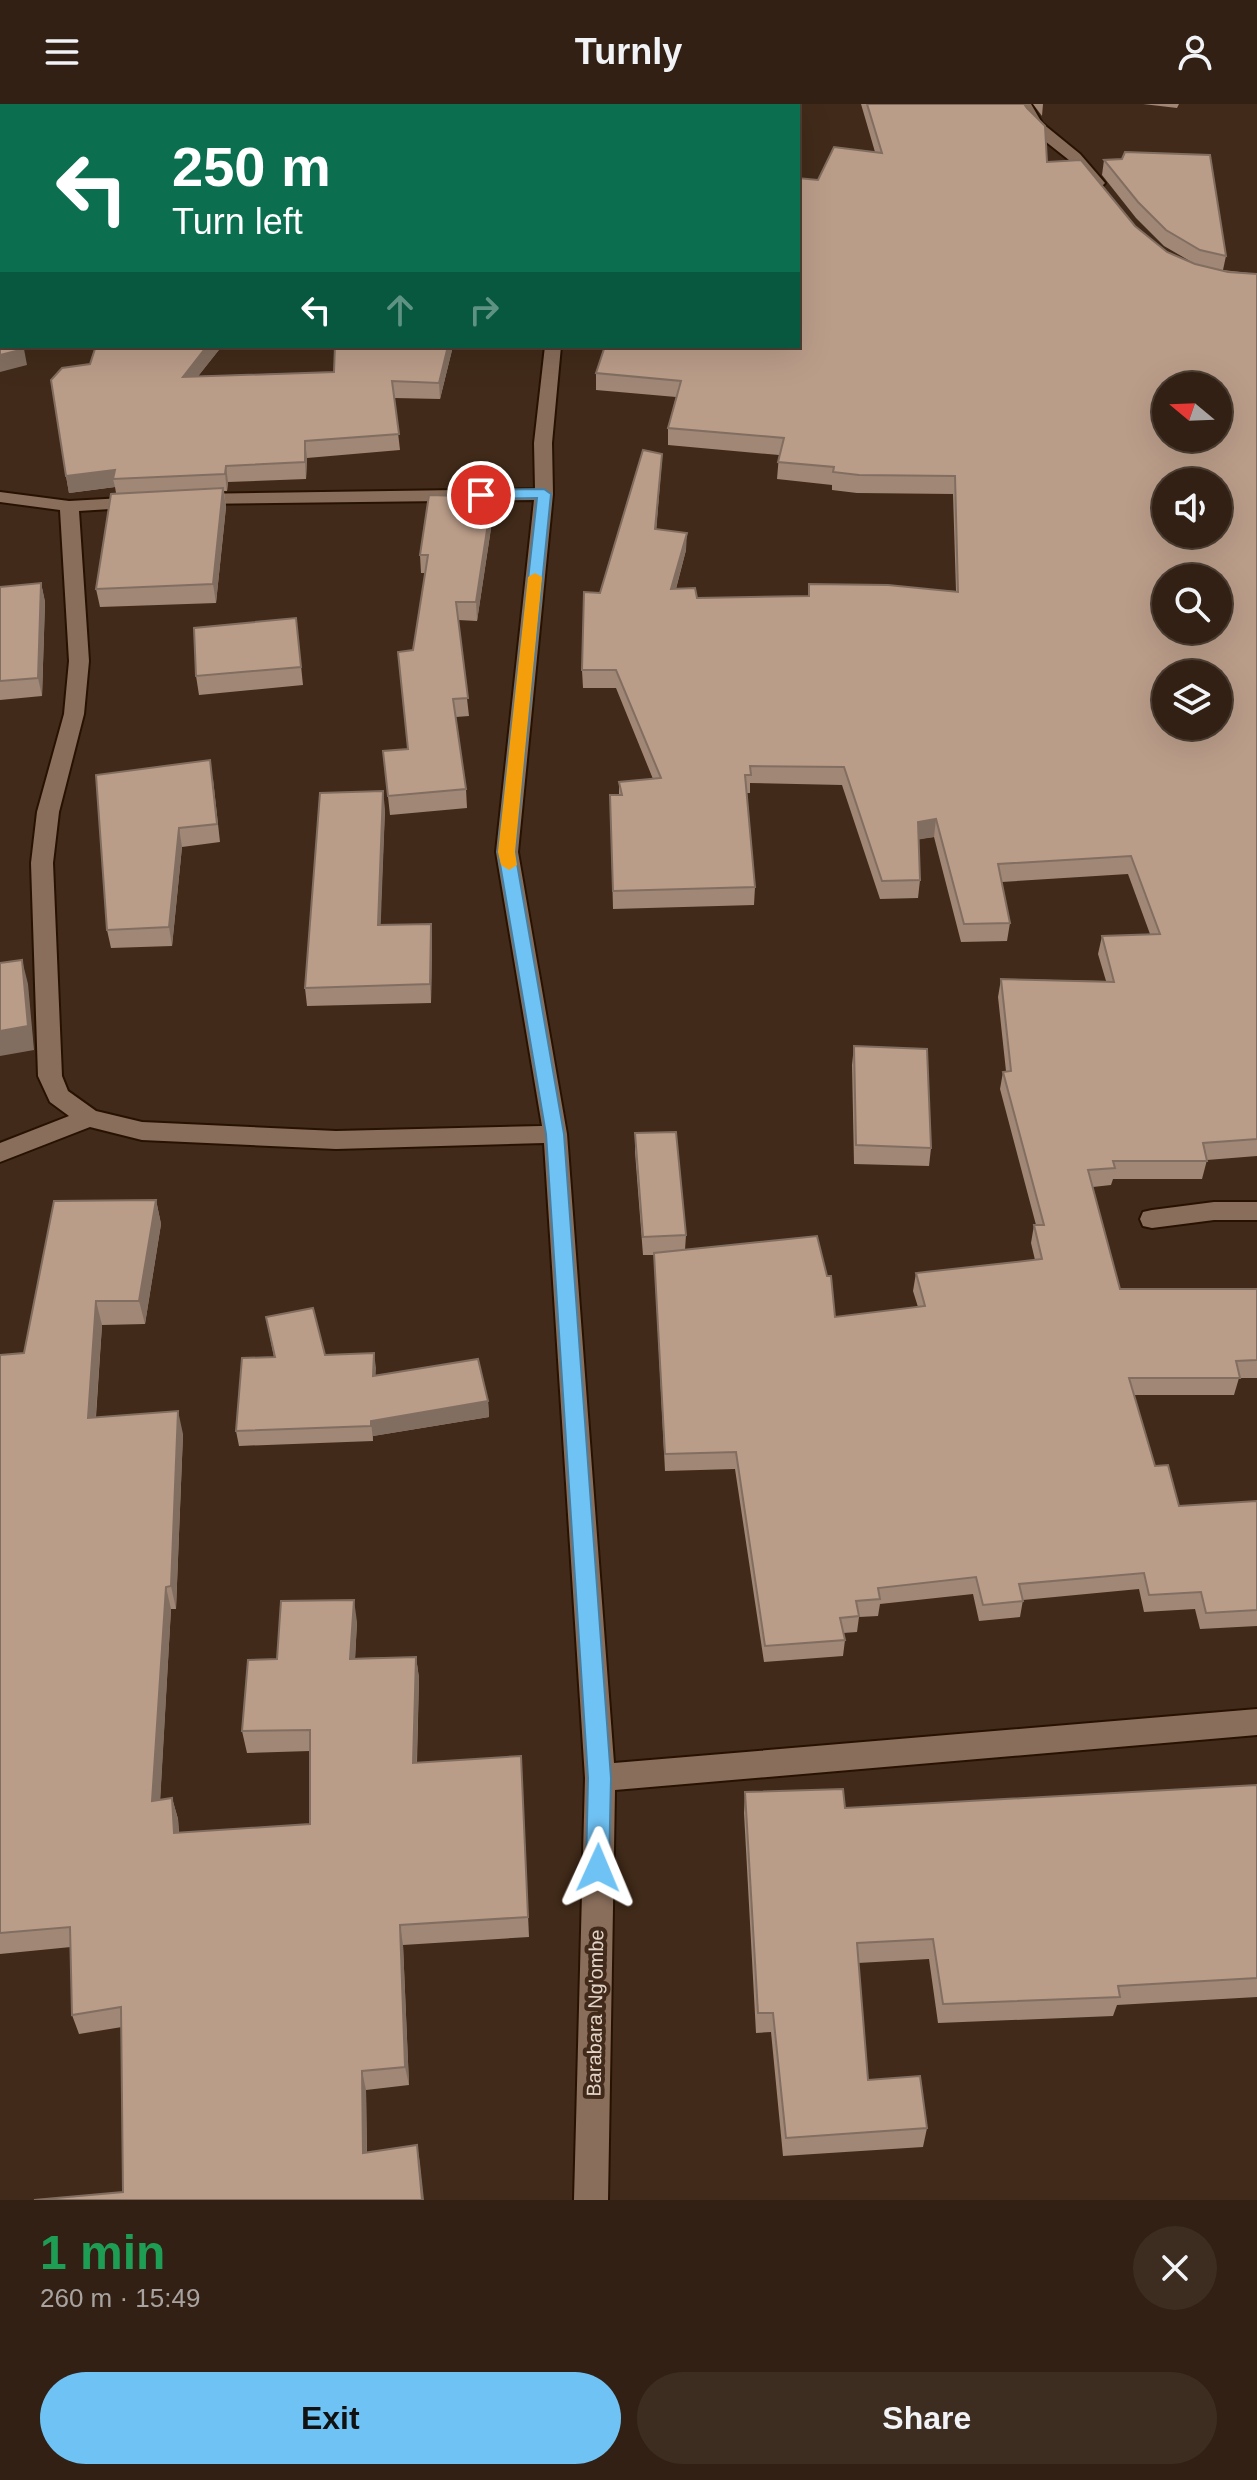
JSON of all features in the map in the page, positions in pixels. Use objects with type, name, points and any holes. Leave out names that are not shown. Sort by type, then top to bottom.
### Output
[{"type":"street","points":[[1024,104],[1027,116],[1048,137],[1072,154],[1111,199]]},
{"type":"street","name":"Barabara Ng'ombe","points":[[553,348],[543,443],[544,494],[507,852],[555,1134],[600,1778],[591,2200]]},
{"type":"street","points":[[0,497],[69,506],[544,494]]},
{"type":"street","points":[[69,506],[78,683],[74,714],[48,812],[42,863],[50,1076],[58,1096],[89,1118],[114,1127],[142,1131],[336,1140],[555,1134]]},
{"type":"street","points":[[0,1153],[89,1118]]},
{"type":"street","points":[[1152,1219],[1214,1211],[1257,1211]]},
{"type":"street","points":[[600,1778],[1257,1722]]},
{"type":"building","points":[[867,104],[1024,104],[1045,126],[1047,162],[1081,160],[1135,226],[1167,252],[1195,264],[1228,272],[1257,274],[1257,1139],[1203,1143],[1207,1161],[1113,1161],[1115,1168],[1088,1170],[1120,1289],[1257,1289],[1257,1360],[1236,1361],[1240,1378],[1129,1378],[1155,1466],[1168,1465],[1179,1506],[1257,1501],[1257,1610],[1206,1613],[1201,1592],[1149,1595],[1144,1573],[1019,1584],[1023,1601],[983,1605],[976,1577],[878,1588],[880,1599],[856,1601],[859,1616],[840,1618],[845,1640],[765,1646],[736,1452],[665,1454],[654,1253],[817,1236],[827,1276],[831,1276],[835,1317],[925,1306],[916,1273],[1042,1259],[1034,1225],[1044,1225],[1003,1072],[1011,1071],[1001,979],[1114,982],[1102,936],[1160,934],[1131,856],[998,864],[1010,923],[964,924],[936,819],[918,822],[920,880],[882,881],[844,767],[750,766],[751,775],[745,775],[755,887],[613,891],[610,795],[622,795],[619,782],[661,778],[616,670],[582,670],[584,592],[600,593],[643,450],[662,454],[655,529],[687,533],[671,589],[695,588],[697,598],[809,596],[809,584],[888,585],[958,592],[955,476],[859,475],[833,472],[834,467],[778,462],[784,438],[668,428],[681,381],[596,373],[604,348],[800,348],[800,178],[818,180],[834,147],[882,153]]},
{"type":"building","points":[[1125,152],[1210,155],[1226,256],[1200,250],[1166,230],[1138,202],[1104,160],[1122,159]]},
{"type":"building","points":[[0,348],[24,349],[0,355]]},
{"type":"building","points":[[95,348],[205,348],[183,377],[334,372],[335,348],[448,348],[439,383],[392,381],[399,434],[305,441],[305,462],[226,466],[225,474],[113,479],[115,470],[66,476],[51,380],[62,368],[90,364]]},
{"type":"building","points":[[223,488],[213,584],[96,589],[111,494]]},
{"type":"building","points":[[429,495],[492,497],[476,602],[456,602],[468,698],[453,699],[466,789],[388,796],[383,751],[408,749],[398,652],[413,650],[428,555],[420,555]]},
{"type":"building","points":[[41,583],[38,678],[0,681],[0,587]]},
{"type":"building","points":[[296,618],[301,667],[196,676],[194,628]]},
{"type":"building","points":[[210,760],[217,824],[179,828],[169,927],[107,930],[96,775]]},
{"type":"building","points":[[383,791],[378,925],[431,924],[430,984],[305,988],[320,793]]},
{"type":"building","points":[[22,960],[28,1026],[0,1031],[0,963]]},
{"type":"building","points":[[854,1046],[927,1049],[931,1148],[856,1145]]},
{"type":"building","points":[[676,1132],[686,1235],[643,1237],[635,1133]]},
{"type":"building","points":[[156,1200],[139,1301],[96,1301],[88,1418],[178,1411],[171,1586],[166,1587],[152,1801],[172,1798],[174,1833],[310,1824],[310,1730],[242,1731],[248,1660],[277,1659],[281,1601],[354,1600],[350,1659],[416,1657],[413,1763],[521,1756],[528,1917],[400,1925],[405,2067],[362,2071],[363,2153],[417,2145],[422,2200],[34,2200],[123,2192],[121,2007],[72,2015],[70,1927],[0,1933],[0,1355],[24,1353],[54,1201]]},
{"type":"building","points":[[313,1308],[325,1355],[374,1353],[373,1376],[478,1359],[488,1401],[371,1421],[371,1426],[236,1431],[242,1358],[275,1357],[266,1317]]},
{"type":"building","points":[[1257,1785],[1257,1978],[1118,1986],[1120,1997],[943,2004],[933,1939],[857,1943],[868,2080],[920,2076],[927,2128],[786,2138],[773,2013],[758,2013],[745,1792],[843,1789],[845,1808]]},
{"type":"slow traffic","points":[[509,865],[507,852],[535,577]]},
{"type":"route","points":[[481,495],[544,494],[507,852],[555,1134],[600,1778],[598,1868]]}]
